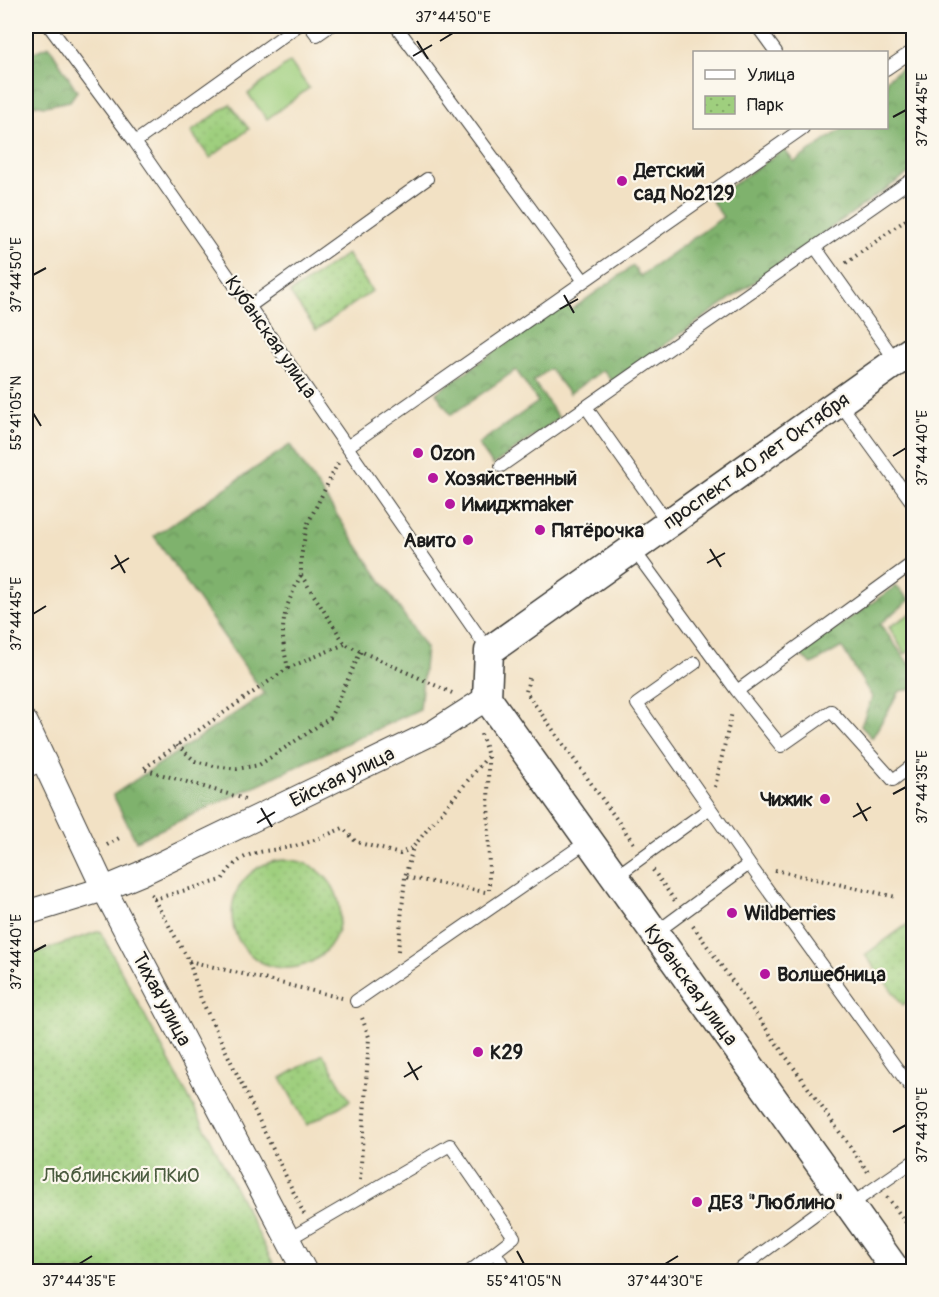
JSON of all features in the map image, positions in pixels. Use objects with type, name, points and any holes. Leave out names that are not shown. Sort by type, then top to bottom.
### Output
[{"type":"street","name":"проспект 40 лет Октября","points":[[489,651],[905,355]]},
{"type":"street","points":[[487,698],[489,651]]},
{"type":"street","name":"Кубанская улица","points":[[487,698],[897,1272]]},
{"type":"street","name":"Ейская улица","points":[[26,913],[104,889],[151,869],[434,732],[487,698]]},
{"type":"street","name":"Тихая улица","points":[[26,723],[35,767],[104,889],[305,1272]]},
{"type":"lane","name":"Кубанская улица","points":[[49,26],[135,142],[489,651]]},
{"type":"lane","points":[[135,142],[297,26]]},
{"type":"lane","points":[[310,26],[317,35],[330,26]]},
{"type":"lane","points":[[396,26],[584,281]]},
{"type":"lane","points":[[757,26],[775,51]]},
{"type":"lane","points":[[888,68],[914,50]]},
{"type":"lane","points":[[347,447],[802,129]]},
{"type":"lane","points":[[501,466],[914,178]]},
{"type":"lane","points":[[250,306],[427,179]]},
{"type":"lane","points":[[815,247],[833,272],[905,355]]},
{"type":"lane","points":[[839,402],[913,502]]},
{"type":"lane","points":[[586,407],[669,523]]},
{"type":"lane","points":[[633,549],[737,691],[781,746],[831,711],[893,780],[914,764]]},
{"type":"lane","points":[[737,691],[914,562]]},
{"type":"lane","points":[[695,663],[637,704],[749,864],[914,1092]]},
{"type":"lane","points":[[614,878],[710,808]]},
{"type":"lane","points":[[356,1001],[588,841]]},
{"type":"lane","points":[[654,934],[749,864]]},
{"type":"lane","points":[[289,1239],[450,1145],[514,1237],[469,1272]]},
{"type":"lane","points":[[736,1272],[846,1199],[878,1185],[914,1161]]},
{"type":"lane","points":[[495,1252],[507,1272]]},
{"type":"path","points":[[833,272],[914,214]]},
{"type":"path","points":[[288,668],[283,650],[284,609],[301,575],[307,525],[318,499],[347,447]]},
{"type":"path","points":[[301,575],[345,644],[457,695]]},
{"type":"path","points":[[252,801],[143,769],[288,668],[345,644]]},
{"type":"path","points":[[177,745],[195,761],[214,766],[237,769],[260,765],[330,718],[361,651]]},
{"type":"path","points":[[529,678],[526,692],[914,1233]]},
{"type":"path","points":[[710,808],[737,691]]},
{"type":"path","points":[[480,733],[488,756],[489,892]]},
{"type":"path","points":[[154,899],[222,880],[232,864],[252,854],[300,845],[343,828],[356,842],[400,854],[413,847],[488,756]]},
{"type":"path","points":[[104,847],[121,837]]},
{"type":"path","points":[[396,973],[405,877],[413,847]]},
{"type":"path","points":[[749,864],[913,900]]},
{"type":"path","points":[[405,877],[507,896]]},
{"type":"path","points":[[149,890],[189,961],[205,1009],[311,1227]]},
{"type":"path","points":[[189,961],[356,1001],[369,1037],[359,1198]]},
{"type":"green space","points":[[49,46],[77,91],[70,101],[45,106],[26,103],[26,55]]},
{"type":"green space","points":[[913,60],[913,170],[612,382],[603,370],[569,394],[550,369],[533,381],[559,418],[493,465],[478,444],[538,402],[516,370],[451,415],[436,393],[565,302],[571,310],[633,266],[640,276],[723,217],[711,200],[784,149],[794,162],[843,129],[888,129],[888,78]]},
{"type":"green space","points":[[290,62],[309,88],[267,119],[248,94]]},
{"type":"green space","points":[[230,104],[249,129],[210,158],[191,132]]},
{"type":"green space","points":[[347,254],[372,291],[316,330],[290,293]]},
{"type":"green space","points":[[290,445],[426,648],[420,709],[136,841],[113,795],[264,694],[154,536]]},
{"type":"green space","points":[[896,586],[910,600],[880,624],[909,664],[913,661],[913,689],[900,691],[872,738],[861,726],[872,697],[842,647],[812,664],[799,654]]},
{"type":"green space","points":[[913,612],[913,649],[905,654],[889,627]]},
{"type":"green space","points":[[286,860],[307,864],[324,876],[336,893],[340,914],[336,935],[324,952],[307,964],[286,968],[265,964],[248,952],[236,935],[232,914],[236,893],[248,876],[265,864]]},
{"type":"green space","points":[[912,921],[913,997],[903,1005],[865,955]]},
{"type":"green space","name":"Люблинский ПКиО","points":[[100,931],[206,1130],[277,1271],[26,1271],[26,956]]},
{"type":"green space","points":[[323,1054],[350,1101],[307,1125],[281,1078]]},
{"type":"place","name":"Детский сад №2129","points":[[622,181]]},
{"type":"place","name":"Ozon","points":[[418,453]]},
{"type":"place","name":"Хозяйственный","points":[[433,478]]},
{"type":"place","name":"Имиджmaker","points":[[450,504]]},
{"type":"place","name":"Пятёрочка","points":[[540,530]]},
{"type":"place","name":"Авито","points":[[468,540]]},
{"type":"place","name":"Чижик","points":[[825,799]]},
{"type":"place","name":"Wildberries","points":[[732,913]]},
{"type":"place","name":"Волшебница","points":[[765,974]]},
{"type":"place","name":"К29","points":[[478,1052]]},
{"type":"place","name":"ДЕЗ \"Люблино\"","points":[[697,1202]]}]
